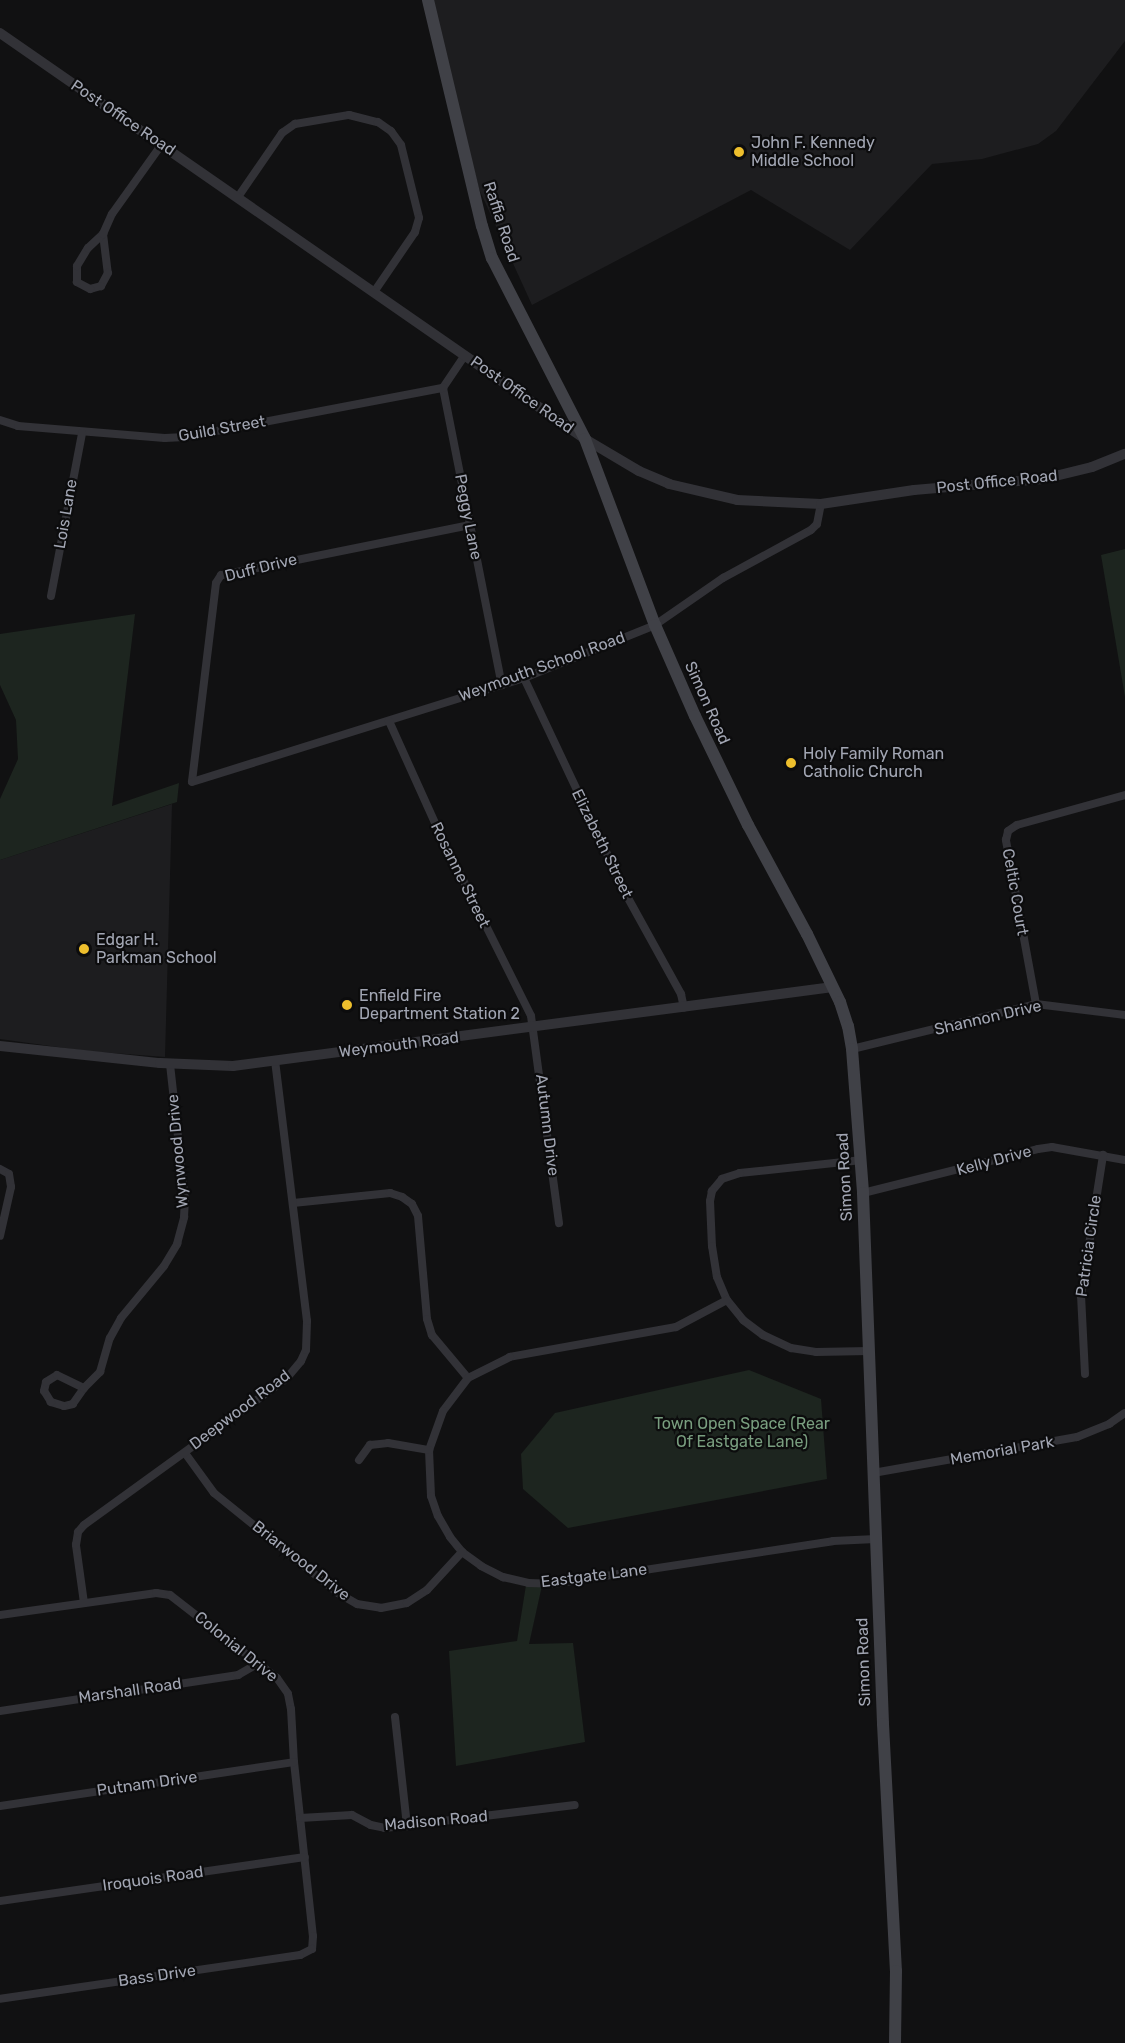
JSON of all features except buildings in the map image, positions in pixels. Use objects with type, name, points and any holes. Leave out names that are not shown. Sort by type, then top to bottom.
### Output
[{"type":"main road","name":"Raffia Road","points":[[428,0],[479,216],[492,258],[585,439]]},
{"type":"main road","name":"Simon Road","points":[[585,439],[655,625],[716,760],[833,987],[848,1026],[862,1160],[873,1473],[896,1971],[895,2043]]},
{"type":"street","name":"Post Office Road","points":[[0,33],[585,439],[639,471],[689,490],[746,501],[821,504],[914,490],[1043,479],[1092,467],[1125,454]]},
{"type":"street","points":[[238,197],[282,133],[295,124],[349,116],[378,122],[391,131],[401,145],[419,218],[415,232],[374,292]]},
{"type":"street","points":[[103,234],[108,273],[101,286],[90,289],[77,282],[77,266],[88,248],[103,234],[112,214],[162,144]]},
{"type":"street","points":[[443,388],[465,355]]},
{"type":"street","name":"Guild Street","points":[[0,420],[18,426],[82,433],[165,438],[186,437],[443,388]]},
{"type":"street","name":"Peggy Lane","points":[[443,388],[502,685]]},
{"type":"street","name":"Lois Lane","points":[[51,596],[82,433]]},
{"type":"street","name":"Weymouth School Road","points":[[192,782],[524,678],[655,625],[723,578],[811,530],[817,524],[821,504]]},
{"type":"street","name":"Duff Drive","points":[[192,782],[216,583],[221,575],[470,525]]},
{"type":"street","name":"Elizabeth Street","points":[[524,678],[628,898],[681,994],[684,1008]]},
{"type":"street","name":"Rosanne Street","points":[[389,721],[441,836],[531,1016],[534,1028]]},
{"type":"street","name":"Celtic Court","points":[[1036,1004],[1006,840],[1008,831],[1017,825],[1125,795]]},
{"type":"street","name":"Weymouth Road","points":[[0,1046],[170,1064],[233,1066],[833,987]]},
{"type":"street","name":"Shannon Drive","points":[[852,1049],[1036,1004],[1125,1015]]},
{"type":"street","name":"Autumn Drive","points":[[534,1028],[559,1223]]},
{"type":"street","name":"Deepwood Road","points":[[84,1603],[77,1560],[78,1532],[84,1525],[286,1379],[302,1361],[308,1339],[275,1061]]},
{"type":"street","name":"Wynwood Drive","points":[[84,1388],[57,1375],[46,1382],[44,1391],[51,1402],[64,1406],[73,1404],[84,1388],[100,1372],[110,1338],[121,1318],[164,1266],[178,1239],[185,1200],[170,1064]]},
{"type":"street","name":"Kelly Drive","points":[[863,1192],[1038,1149],[1053,1148],[1125,1160]]},
{"type":"street","name":"Patricia Circle","points":[[1085,1374],[1081,1296],[1103,1155]]},
{"type":"street","points":[[862,1160],[730,1175],[716,1184],[710,1201],[712,1246],[717,1277],[727,1300],[743,1320],[764,1335],[791,1348],[816,1352],[869,1351]]},
{"type":"street","points":[[0,1169],[9,1174],[11,1187],[0,1236]]},
{"type":"street","points":[[293,1203],[390,1193],[412,1204],[418,1216],[427,1319],[432,1335],[468,1378]]},
{"type":"street","name":"Eastgate Lane","points":[[727,1300],[675,1327],[510,1357],[468,1378],[443,1411],[429,1450],[431,1496],[438,1516],[462,1552],[481,1566],[503,1577],[528,1583],[553,1584],[833,1541],[876,1539]]},
{"type":"street","name":"Memorial Park","points":[[873,1473],[1077,1437],[1109,1424],[1125,1413]]},
{"type":"street","points":[[358,1460],[370,1445],[388,1443],[429,1450]]},
{"type":"street","name":"Briarwood Drive","points":[[185,1453],[213,1493],[338,1593],[357,1604],[381,1608],[407,1603],[427,1590],[462,1552]]},
{"type":"street","name":"Colonial Drive","points":[[0,1615],[156,1593],[170,1595],[277,1678],[288,1694],[314,1936],[312,1949]]},
{"type":"street","name":"Marshall Road","points":[[0,1711],[238,1676],[257,1664]]},
{"type":"street","points":[[395,1717],[407,1826]]},
{"type":"street","name":"Putnam Drive","points":[[0,1806],[294,1762]]},
{"type":"street","name":"Madison Road","points":[[300,1818],[352,1815],[379,1827],[407,1826],[575,1805]]},
{"type":"street","name":"Iroquois Road","points":[[0,1901],[305,1857]]},
{"type":"street","name":"Bass Drive","points":[[0,1999],[300,1955],[312,1949]]},
{"type":"shaded area","name":"John F. Kennedy Middle School","points":[[430,0],[1125,0],[1125,41],[1056,131],[1038,144],[982,159],[932,164],[850,250],[751,190],[532,305],[479,189]]},
{"type":"shaded area","name":"Edgar H. Parkman School","points":[[172,804],[165,1057],[86,1051],[0,1039],[0,860]]},
{"type":"green space","points":[[1125,549],[1125,697],[1101,555]]},
{"type":"green space","points":[[135,614],[112,806],[179,783],[177,802],[0,860],[0,799],[18,759],[16,720],[0,685],[0,634]]},
{"type":"green space","name":"Town Open Space (Rear Of Eastgate Lane)","points":[[749,1370],[821,1399],[827,1479],[568,1528],[523,1489],[521,1454],[555,1413]]},
{"type":"green space","points":[[527,1579],[543,1581],[529,1644],[573,1643],[585,1742],[456,1766],[449,1651],[517,1641]]},
{"type":"place","name":"John F. Kennedy Middle School","points":[[739,152]]},
{"type":"place","name":"Holy Family Roman Catholic Church","points":[[791,763]]},
{"type":"place","name":"Edgar H. Parkman School","points":[[84,949]]},
{"type":"place","name":"Enfield Fire Department Station 2","points":[[347,1005]]}]
